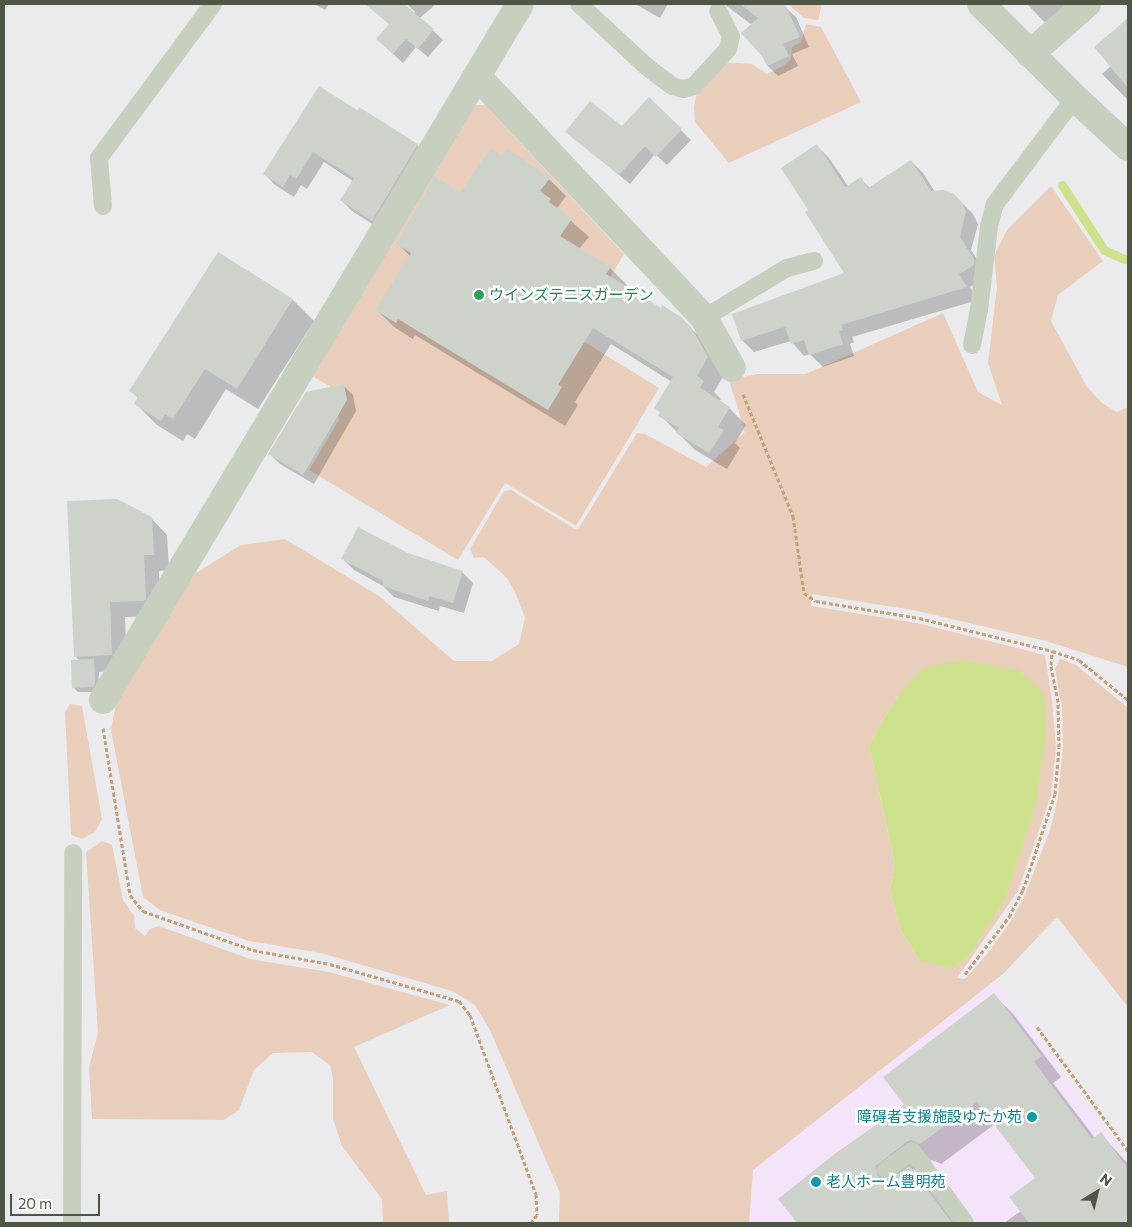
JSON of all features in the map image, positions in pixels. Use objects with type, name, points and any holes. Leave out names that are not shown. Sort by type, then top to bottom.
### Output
[{"type":"street","points":[[103,700],[520,4]]},
{"type":"street","points":[[981,4],[1075,98],[1128,147]]},
{"type":"street","points":[[1030,54],[1087,4]]},
{"type":"street","points":[[477,76],[704,318],[732,368]]},
{"type":"lane","points":[[103,206],[99,158],[213,4]]},
{"type":"lane","points":[[579,4],[647,68],[672,86],[684,89],[694,86],[728,49],[731,36],[718,11]]},
{"type":"lane","points":[[972,345],[979,310],[989,226],[995,204],[1075,98]]},
{"type":"lane","points":[[704,318],[787,268],[814,261]]},
{"type":"lane","points":[[72,1223],[73,853]]},
{"type":"lane","points":[[886,1170],[912,1151],[965,1223]]},
{"type":"path","points":[[732,368],[793,516],[804,594],[816,601],[919,618],[1052,651],[1079,660],[1128,700]]},
{"type":"path","points":[[965,974],[1009,917],[1022,890],[1055,794],[1059,747],[1058,702],[1051,664],[1052,651]]},
{"type":"path","points":[[103,700],[103,734],[130,895],[143,911],[253,950],[330,964],[459,1001],[470,1015],[536,1194],[538,1216],[531,1223]]},
{"type":"path","points":[[1037,1027],[1128,1150]]},
{"type":"shaded area","points":[[788,4],[822,4],[818,20],[804,18]]},
{"type":"shaded area","points":[[806,24],[821,27],[861,102],[729,163],[695,122],[694,107],[697,93],[720,62],[752,64],[767,74],[785,65],[791,59],[792,47],[801,42]]},
{"type":"shaded area","name":"ウインズテニスガーデン","points":[[474,105],[485,105],[624,254],[575,336],[659,388],[576,526],[505,483],[458,560],[309,470],[339,420],[333,388],[310,375]]},
{"type":"shaded area","points":[[1051,186],[1103,261],[1058,295],[1051,321],[1087,387],[1102,403],[1117,412],[1128,407],[1128,667],[1046,641],[913,610],[812,594],[811,606],[917,623],[1045,655],[1052,701],[1056,748],[1051,795],[1018,891],[957,978],[965,979],[988,953],[1011,921],[1025,895],[1050,830],[1058,798],[1063,746],[1062,707],[1055,669],[1060,659],[1076,665],[1128,708],[1128,1007],[1057,917],[1003,974],[753,1170],[749,1223],[559,1223],[560,1193],[490,1030],[475,1005],[452,991],[321,953],[249,941],[160,910],[143,897],[111,730],[119,687],[196,573],[241,545],[285,539],[379,596],[454,661],[492,661],[519,644],[525,618],[515,592],[507,578],[484,557],[474,558],[470,549],[504,491],[511,490],[575,529],[579,528],[637,433],[645,434],[706,467],[745,432],[729,380],[757,374],[806,374],[943,313],[978,392],[1002,405],[988,363],[997,287],[994,256],[1007,230]],"holes":[[[925,668],[919,960],[900,929],[890,889],[895,865],[869,745],[896,698]]]},
{"type":"shaded area","points":[[962,660],[1018,670],[1044,694],[1046,734],[1035,808],[1004,901],[967,958],[951,968],[919,960],[900,929],[890,889],[895,865],[869,745],[896,698],[924,668]]},
{"type":"shaded area","points":[[70,704],[82,706],[102,819],[95,832],[82,839],[71,835],[65,712]]},
{"type":"shaded area","points":[[102,841],[112,845],[123,900],[134,916],[135,928],[145,936],[150,929],[159,926],[250,959],[329,972],[450,1005],[354,1047],[426,1195],[447,1191],[449,1223],[383,1223],[382,1199],[342,1146],[333,1119],[333,1079],[330,1065],[312,1052],[273,1053],[254,1070],[239,1110],[224,1120],[92,1119],[89,1067],[98,1033],[86,852]]},
{"type":"shaded area","points":[[995,981],[1128,1161],[1128,1223],[749,1223],[752,1170]]},
{"type":"building","points":[[365,4],[404,4],[434,29],[418,49],[406,39],[393,54],[376,39],[389,24]]},
{"type":"building","points":[[740,4],[785,4],[800,37],[783,44],[789,56],[767,66],[762,56],[741,33],[758,18]]},
{"type":"building","points":[[1128,18],[1128,88],[1094,47]]},
{"type":"building","points":[[319,86],[357,110],[359,107],[418,144],[372,221],[340,200],[354,178],[313,152],[296,179],[290,175],[283,187],[263,174]]},
{"type":"building","points":[[649,97],[682,129],[656,157],[645,146],[619,175],[565,132],[590,101],[622,126]]},
{"type":"building","points":[[817,144],[845,187],[861,177],[868,188],[911,160],[931,191],[943,190],[953,193],[961,201],[966,211],[960,237],[974,259],[974,265],[959,274],[967,287],[841,325],[843,330],[839,331],[843,344],[809,355],[804,340],[791,344],[785,327],[741,341],[732,314],[844,273],[805,212],[808,210],[781,168]]},
{"type":"building","points":[[491,148],[502,156],[507,148],[550,178],[540,191],[551,199],[549,202],[572,219],[560,236],[611,267],[606,274],[661,308],[662,305],[681,317],[691,327],[708,357],[697,376],[704,381],[700,388],[730,407],[718,427],[724,430],[709,453],[676,433],[679,428],[658,416],[660,412],[654,408],[673,377],[593,328],[558,385],[562,387],[548,410],[398,319],[396,323],[375,310],[411,253],[396,244],[435,176],[460,193]]},
{"type":"building","points":[[218,252],[293,299],[237,389],[205,369],[173,419],[165,414],[161,421],[134,404],[138,397],[129,391]]},
{"type":"building","points":[[344,384],[347,400],[303,475],[268,454],[306,392]]},
{"type":"building","points":[[117,499],[152,517],[154,555],[144,555],[146,599],[144,601],[110,602],[112,655],[74,657],[67,501]]},
{"type":"building","points":[[358,527],[408,553],[463,571],[453,603],[429,596],[428,601],[382,586],[383,581],[341,559]]},
{"type":"building","points":[[94,659],[95,683],[93,687],[72,688],[71,660]]},
{"type":"building","name":"障碍者支援施設ゆたか苑","points":[[994,993],[1042,1056],[1034,1062],[1092,1139],[1101,1132],[1128,1169],[1128,1223],[1029,1223],[1009,1197],[1035,1178],[977,1102],[920,1144],[911,1140],[906,1142],[876,1166],[878,1177],[887,1181],[910,1166],[952,1223],[797,1223],[778,1199],[832,1156],[904,1105],[883,1077]]},
{"type":"waterway","points":[[1062,185],[1104,250],[1124,259]]},
{"type":"place","name":"ウインズテニスガーデン","points":[[479,295]]},
{"type":"place","name":"障碍者支援施設ゆたか苑","points":[[1032,1117]]},
{"type":"place","name":"老人ホーム豊明苑","points":[[816,1182]]}]
